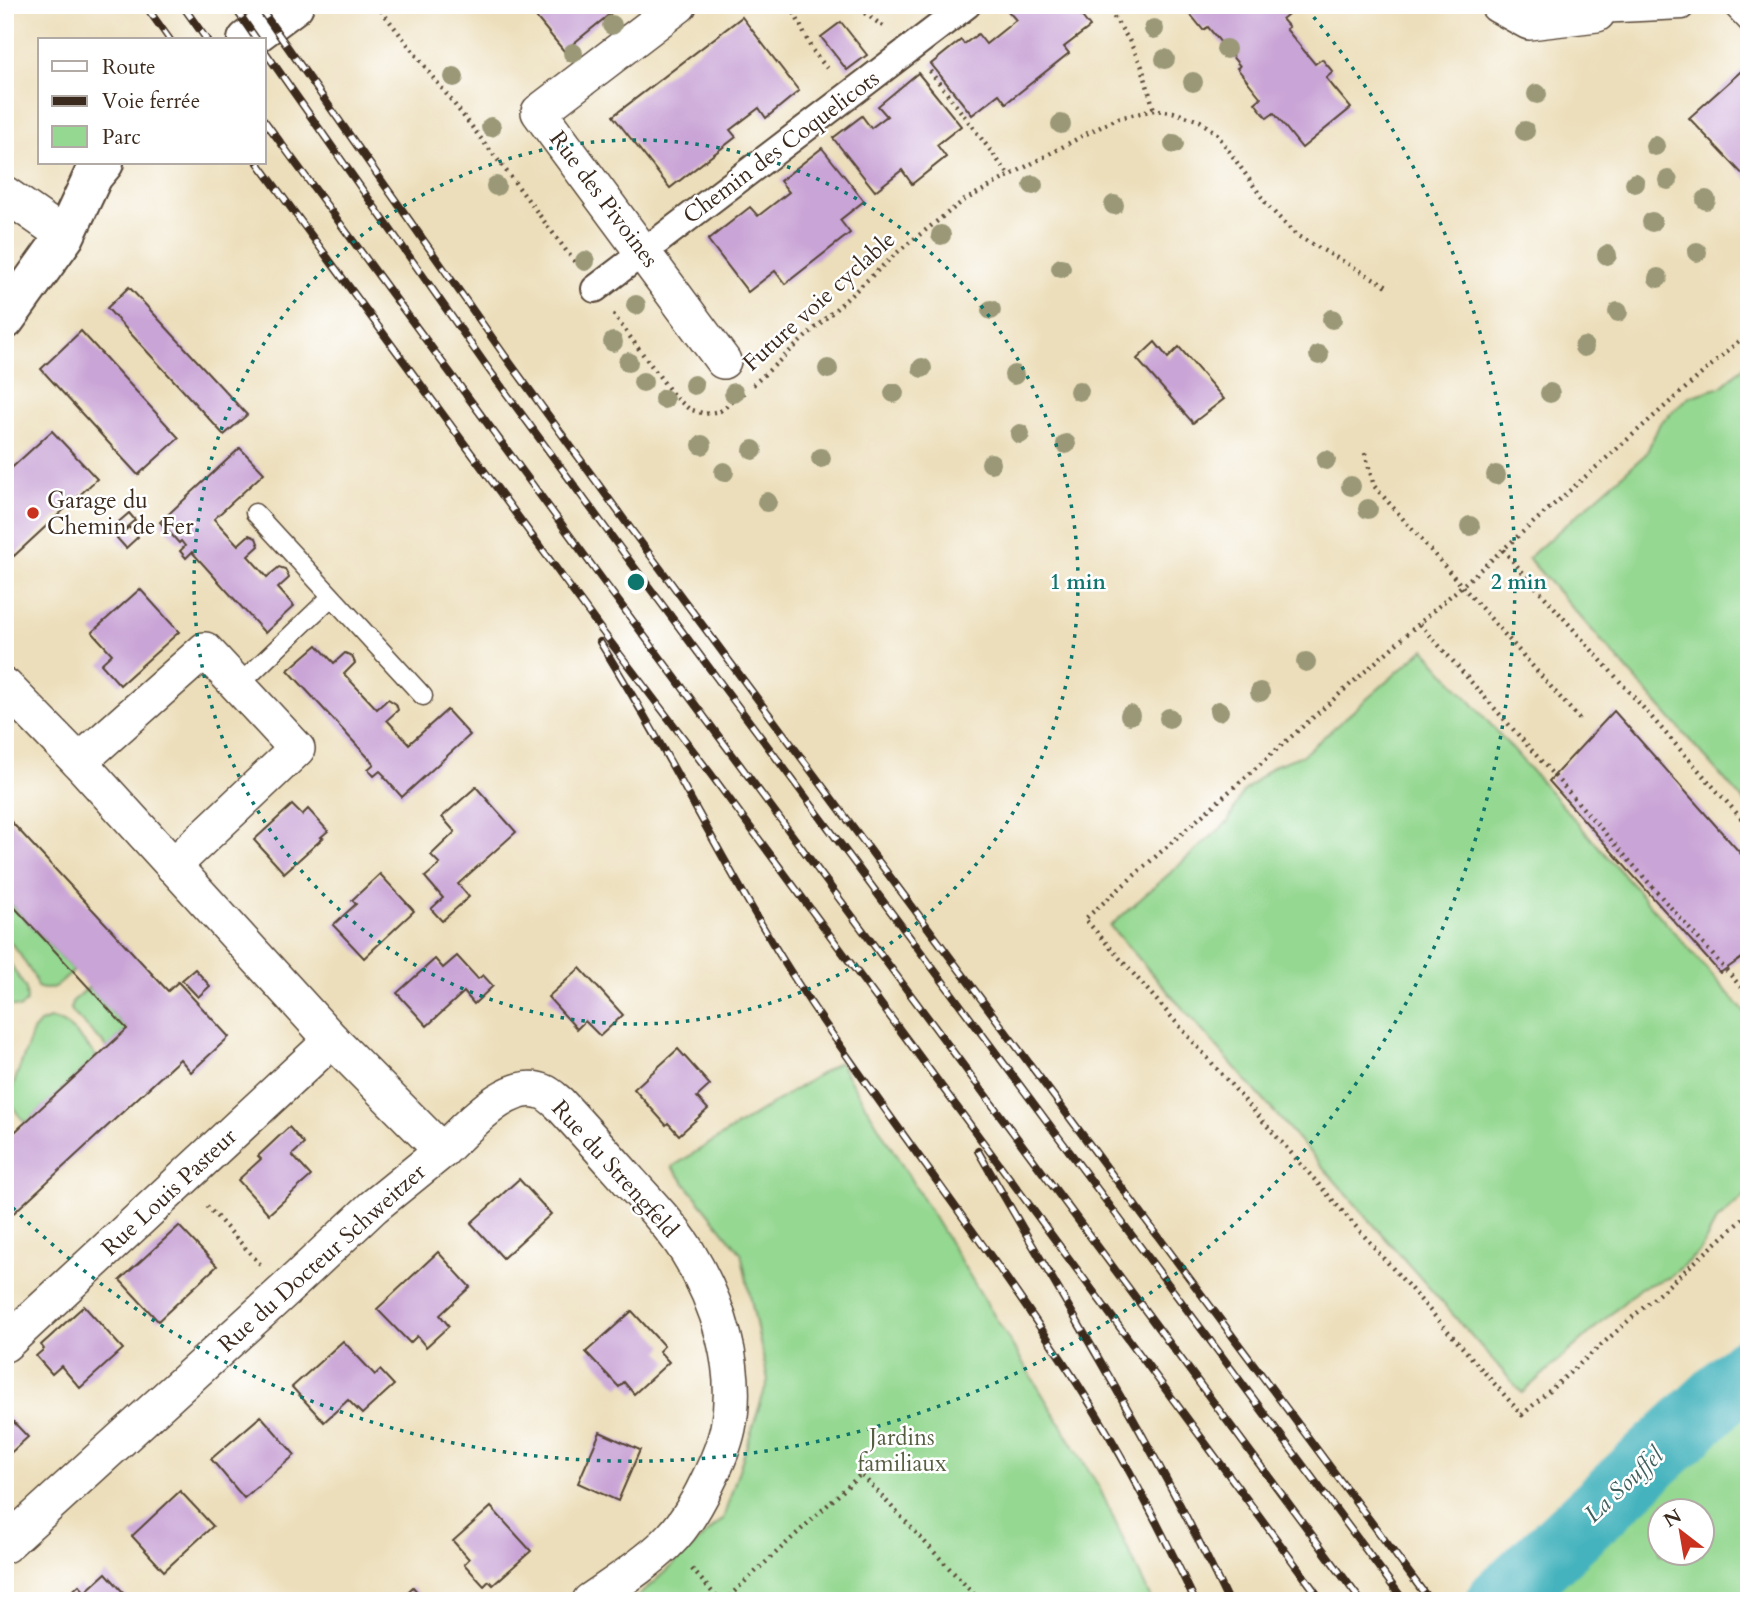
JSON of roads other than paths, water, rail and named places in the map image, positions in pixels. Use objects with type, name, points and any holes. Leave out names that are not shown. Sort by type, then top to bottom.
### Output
[{"type":"street","points":[[250,38],[294,5]]},
{"type":"street","name":"Rue des Pivoines","points":[[678,5],[539,112],[723,361]]},
{"type":"street","name":"Chemin des Coquelicots","points":[[595,289],[967,5]]},
{"type":"street","points":[[1498,5],[1529,22],[1598,10]]},
{"type":"street","points":[[5,320],[65,236],[93,176],[103,164]]},
{"type":"street","points":[[5,194],[65,236]]},
{"type":"street","points":[[79,762],[205,650],[297,749],[173,866]]},
{"type":"street","name":"Rue du Docteur Schweitzer","points":[[5,685],[79,762],[332,1040],[442,1151],[373,1207],[5,1545]]},
{"type":"street","name":"Rue Louis Pasteur","points":[[5,1345],[332,1040]]},
{"type":"street","name":"Rue du Strengfeld","points":[[442,1151],[501,1098],[516,1091],[531,1089],[546,1093],[559,1103],[665,1220],[703,1278],[715,1307],[725,1346],[731,1394],[728,1428],[718,1461],[702,1494],[668,1543],[631,1574],[590,1601]]},
{"type":"lane","points":[[1598,10],[1683,10],[1688,5]]},
{"type":"lane","points":[[1731,5],[1749,24]]},
{"type":"lane","points":[[255,513],[423,696]]},
{"type":"lane","points":[[238,686],[331,597]]},
{"type":"waterway","name":"La Souffel","points":[[1499,1601],[1749,1369]]},
{"type":"railway","points":[[145,5],[169,38]]},
{"type":"railway","points":[[182,5],[206,38]]},
{"type":"railway","points":[[233,5],[256,38]]},
{"type":"railway","points":[[258,5],[505,356],[633,532],[1430,1601]]},
{"type":"railway","points":[[266,53],[487,367],[1404,1601]]},
{"type":"railway","points":[[266,123],[1361,1601]]},
{"type":"railway","points":[[259,164],[1322,1601]]},
{"type":"railway","points":[[600,642],[730,871],[812,1005],[1017,1293],[1098,1416],[1142,1494],[1195,1601]]},
{"type":"railway","points":[[978,1151],[1139,1430],[1228,1601]]},
{"type":"place","name":"Garage du Chemin de Fer","points":[[33,513]]},
{"type":"park label","name":"Jardins familiaux","points":[[902,1450]]}]
